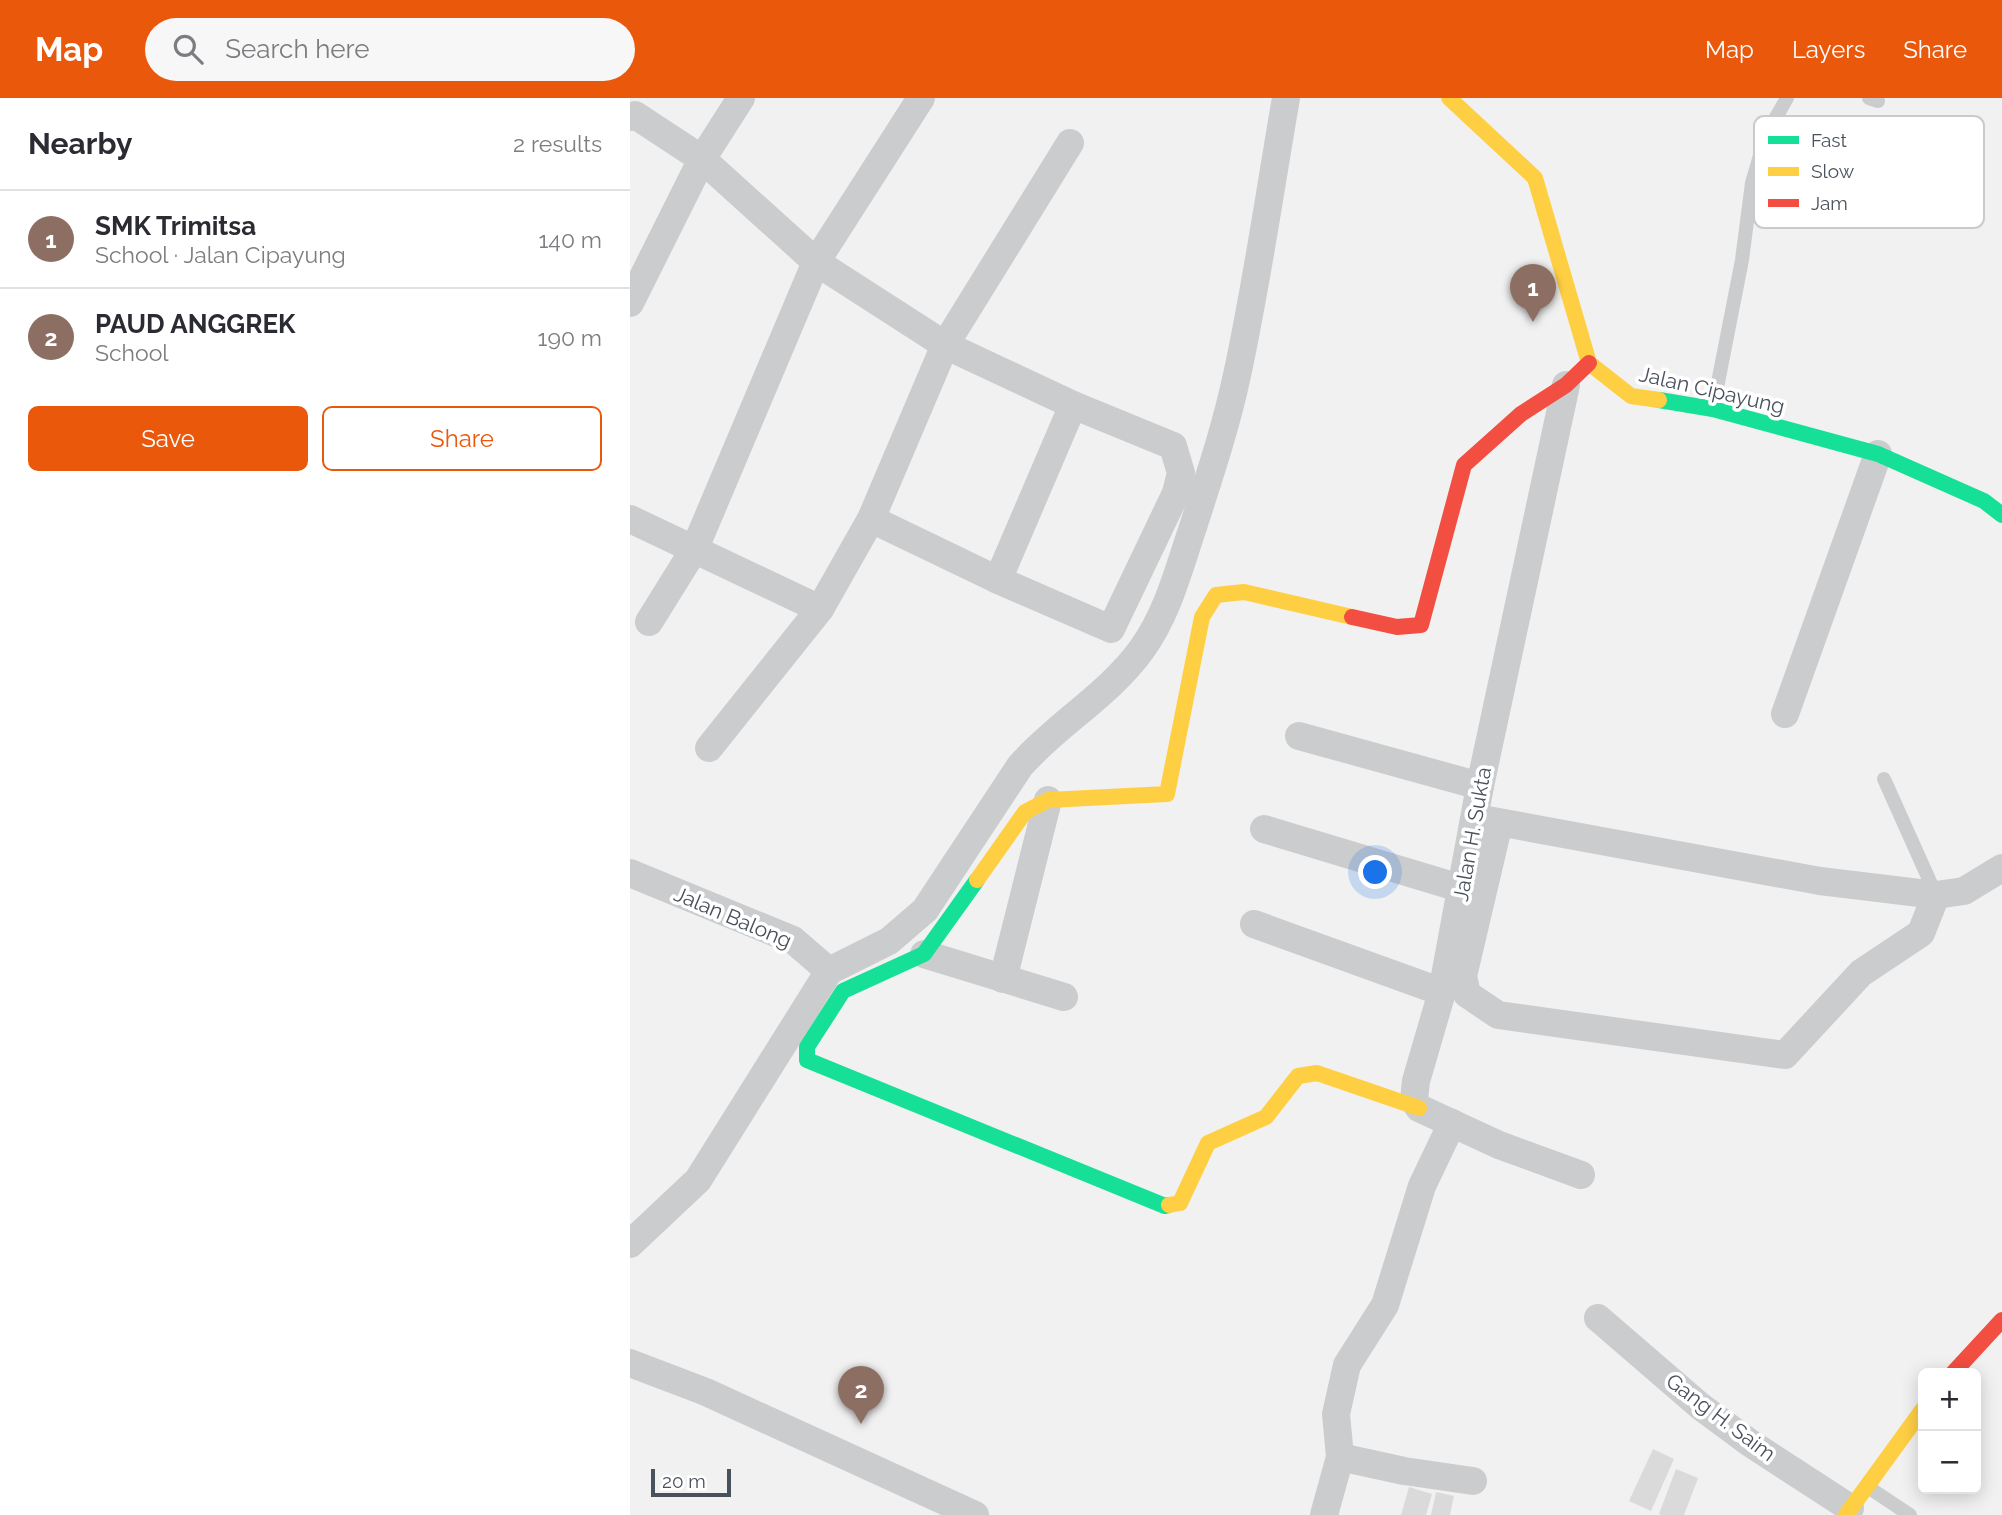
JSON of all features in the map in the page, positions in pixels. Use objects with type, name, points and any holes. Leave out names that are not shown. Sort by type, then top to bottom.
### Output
[{"type":"street","points":[[630,303],[702,159],[741,98]]},
{"type":"street","points":[[649,622],[695,548],[816,262],[921,98]]},
{"type":"street","points":[[630,1244],[698,1180],[829,971],[889,941],[925,910],[1020,766],[1037,746],[1059,731],[1120,675],[1142,650],[1159,622],[1218,452],[1237,374],[1286,98]]},
{"type":"street","points":[[1449,98],[1535,178],[1589,363],[1566,385],[1521,414],[1464,465],[1421,625],[1397,627],[1244,592],[1216,595],[1202,617],[1167,794],[1048,800],[1025,812],[924,954],[843,991],[807,1047],[807,1060],[1165,1206],[1180,1203],[1208,1143],[1266,1116],[1298,1076],[1306,1073],[1317,1073],[1419,1108],[1499,1145],[1581,1175]]},
{"type":"street","points":[[630,117],[635,115],[702,159],[816,262],[945,345],[1073,405],[1173,446],[1181,473],[1176,493],[1111,629],[998,580],[871,519]]},
{"type":"street","points":[[709,748],[820,609],[871,519],[945,345],[1070,143]]},
{"type":"street","name":"Jalan Cipayung","points":[[1589,363],[1631,397],[1713,409],[1878,454],[1984,501],[2002,515]]},
{"type":"street","name":"Jalan H. Sukta","points":[[1419,1108],[1414,1100],[1416,1081],[1442,992],[1463,889],[1487,820],[1480,786],[1566,385]]},
{"type":"street","points":[[998,580],[1073,405]]},
{"type":"street","points":[[1785,714],[1878,454]]},
{"type":"street","points":[[630,519],[820,609]]},
{"type":"street","points":[[1299,736],[1480,786]]},
{"type":"street","points":[[1003,979],[1048,800]]},
{"type":"street","points":[[1936,895],[1921,933],[1861,973],[1785,1055],[1498,1015],[1467,994],[1463,976],[1487,820],[1820,881],[1936,895],[1964,891],[2002,868]]},
{"type":"street","points":[[1264,829],[1463,889]]},
{"type":"street","name":"Jalan Balong","points":[[630,873],[793,940],[829,971]]},
{"type":"street","points":[[1254,924],[1442,992]]},
{"type":"street","points":[[924,954],[1064,997]]},
{"type":"street","points":[[1324,1515],[1340,1457],[1336,1414],[1347,1365],[1385,1305],[1422,1186],[1452,1123]]},
{"type":"street","name":"Gang H. Saim","points":[[1598,1318],[1700,1406],[1750,1443],[1854,1503]]},
{"type":"street","points":[[1958,1368],[2002,1320]]},
{"type":"street","points":[[630,1363],[706,1392],[975,1515]]},
{"type":"street","points":[[1854,1503],[1918,1416]]},
{"type":"street","points":[[1340,1457],[1404,1471],[1473,1481]]},
{"type":"lane","points":[[1777,116],[1787,98]]},
{"type":"lane","points":[[1713,409],[1742,260],[1754,176]]},
{"type":"lane","points":[[1884,779],[1936,895]]},
{"type":"lane","points":[[1854,1503],[1910,1515]]},
{"type":"building","points":[[1653,1449],[1674,1459],[1651,1511],[1629,1501]]},
{"type":"building","points":[[1676,1469],[1698,1478],[1684,1515],[1659,1514]]},
{"type":"building","points":[[1409,1487],[1432,1494],[1426,1515],[1401,1515]]},
{"type":"building","points":[[1436,1492],[1454,1496],[1450,1515],[1431,1515]]},
{"type":"traffic: fast","points":[[1659,400],[1713,409],[1878,454],[1984,501],[2002,515]]},
{"type":"traffic: fast","points":[[977,880],[924,954],[843,991],[807,1047],[807,1060],[1165,1206],[1169,1205]]},
{"type":"traffic: slow","points":[[1449,98],[1535,178],[1589,363],[1631,396],[1659,400]]},
{"type":"traffic: slow","points":[[977,880],[1025,812],[1048,800],[1167,794],[1202,617],[1216,595],[1244,592],[1352,617]]},
{"type":"traffic: slow","points":[[1169,1205],[1180,1203],[1208,1143],[1266,1117],[1298,1076],[1317,1073],[1419,1108]]},
{"type":"traffic: slow","points":[[1846,1515],[1918,1416]]},
{"type":"traffic: jam","points":[[1352,617],[1397,627],[1421,625],[1464,465],[1521,414],[1566,385],[1589,363]]},
{"type":"traffic: jam","points":[[1958,1368],[2002,1320]]},
{"type":"place","name":"SMK Trimitsa","points":[[1533,322]]},
{"type":"place","name":"PAUD ANGGREK","points":[[861,1424]]}]
